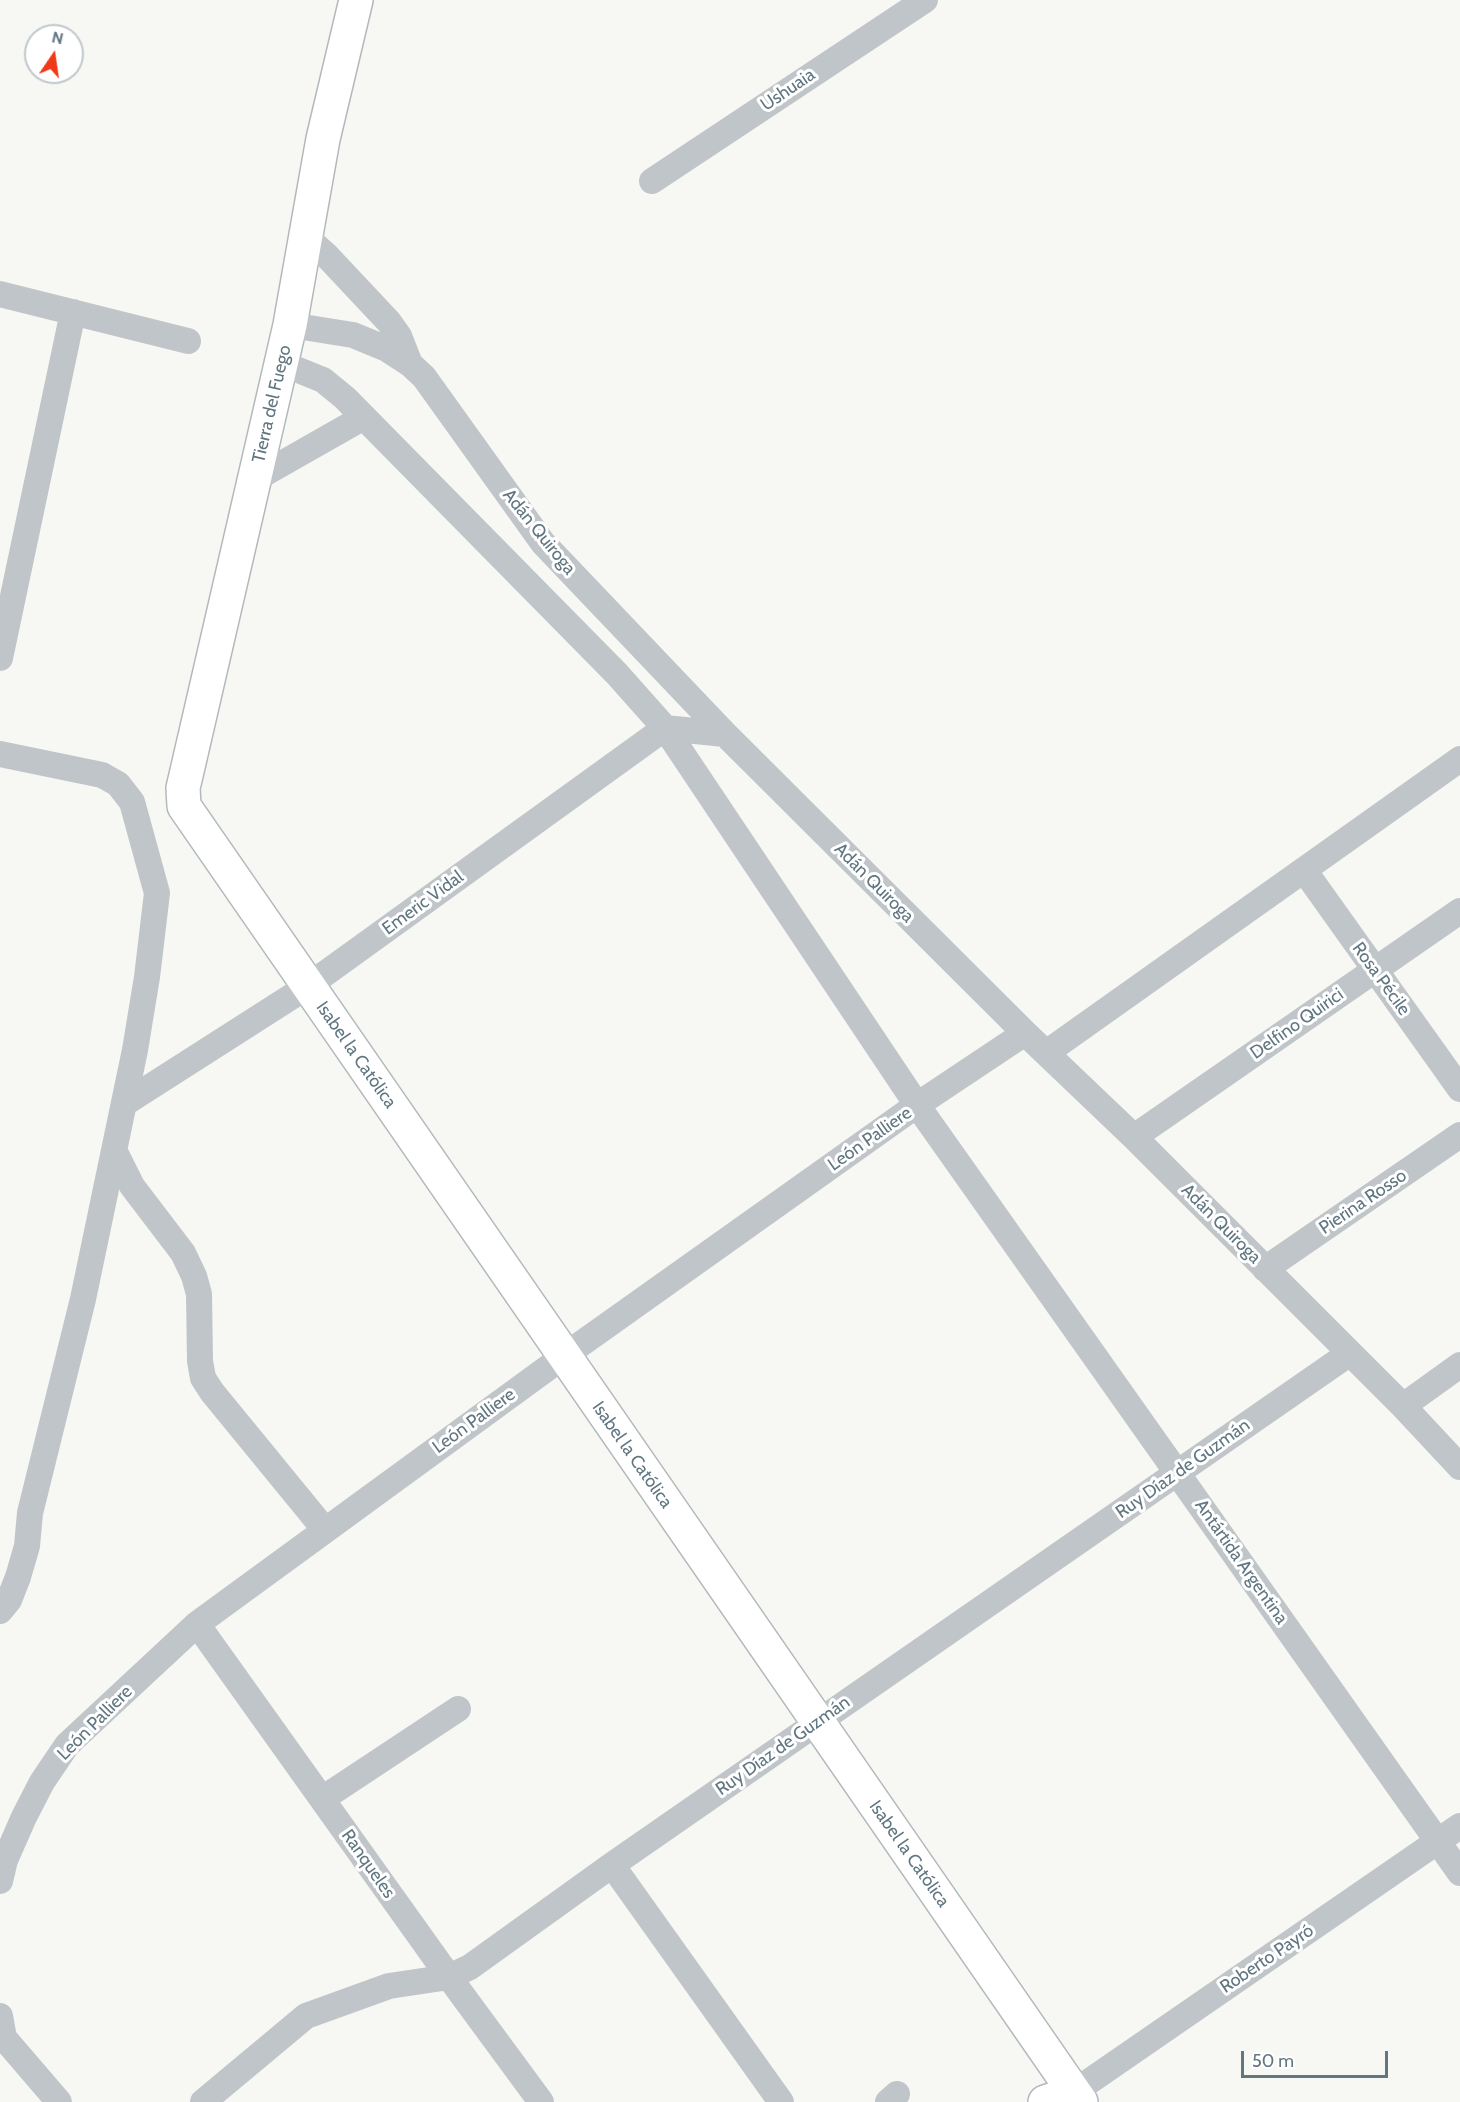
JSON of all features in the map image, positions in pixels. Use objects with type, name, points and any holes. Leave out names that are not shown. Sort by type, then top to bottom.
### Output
[{"type":"main road","name":"Tierra del Fuego","points":[[184,806],[183,788],[290,325],[322,139],[357,0]]},
{"type":"main road","name":"Isabel la Católica","points":[[184,806],[817,1723],[1066,2099]]},
{"type":"street","name":"Ushuaia","points":[[652,181],[925,0]]},
{"type":"street","points":[[306,237],[389,322],[399,336],[410,364]]},
{"type":"street","points":[[0,294],[188,341]]},
{"type":"street","points":[[0,658],[73,312]]},
{"type":"street","name":"Adán Quiroga","points":[[290,325],[353,335],[387,349],[410,364],[424,377],[543,543],[725,734],[1025,1033],[1134,1137],[1403,1406],[1460,1467]]},
{"type":"street","points":[[281,363],[323,380],[345,398],[617,674],[665,728],[917,1106]]},
{"type":"street","points":[[255,478],[364,417]]},
{"type":"street","points":[[567,623],[587,589]]},
{"type":"street","points":[[665,728],[725,734]]},
{"type":"street","name":"Emeric Vidal","points":[[125,1103],[308,986],[665,728]]},
{"type":"street","points":[[0,754],[102,775],[118,784],[132,802],[157,893],[147,977],[125,1103],[83,1299],[30,1513],[27,1546],[9,1599],[0,1611]]},
{"type":"street","points":[[1046,1053],[1460,759]]},
{"type":"street","name":"Rosa Pécile","points":[[1304,870],[1460,1089]]},
{"type":"street","name":"Delfino Quirici","points":[[1134,1137],[1460,911]]},
{"type":"street","name":"León Palliere","points":[[0,1881],[5,1860],[29,1808],[42,1782],[67,1745],[197,1624],[564,1356],[917,1106],[1025,1033]]},
{"type":"street","name":"Antártida Argentina","points":[[917,1106],[1460,1873]]},
{"type":"street","name":"Pierina Rosso","points":[[1265,1269],[1460,1135]]},
{"type":"street","points":[[115,1152],[132,1186],[183,1253],[194,1276],[199,1294],[200,1361],[203,1378],[325,1530]]},
{"type":"street","name":"Ruy Díaz de Guzmán","points":[[203,2102],[306,2016],[389,1986],[449,1977],[470,1967],[612,1864],[1350,1353]]},
{"type":"street","points":[[1403,1406],[1460,1365]]},
{"type":"street","name":"Ranqueles","points":[[197,1624],[541,2102]]},
{"type":"street","points":[[322,1799],[458,1709]]},
{"type":"street","name":"Roberto Payró","points":[[1066,2099],[1460,1826]]},
{"type":"street","points":[[612,1864],[782,2102]]},
{"type":"street","points":[[1,2031],[59,2102]]}]
